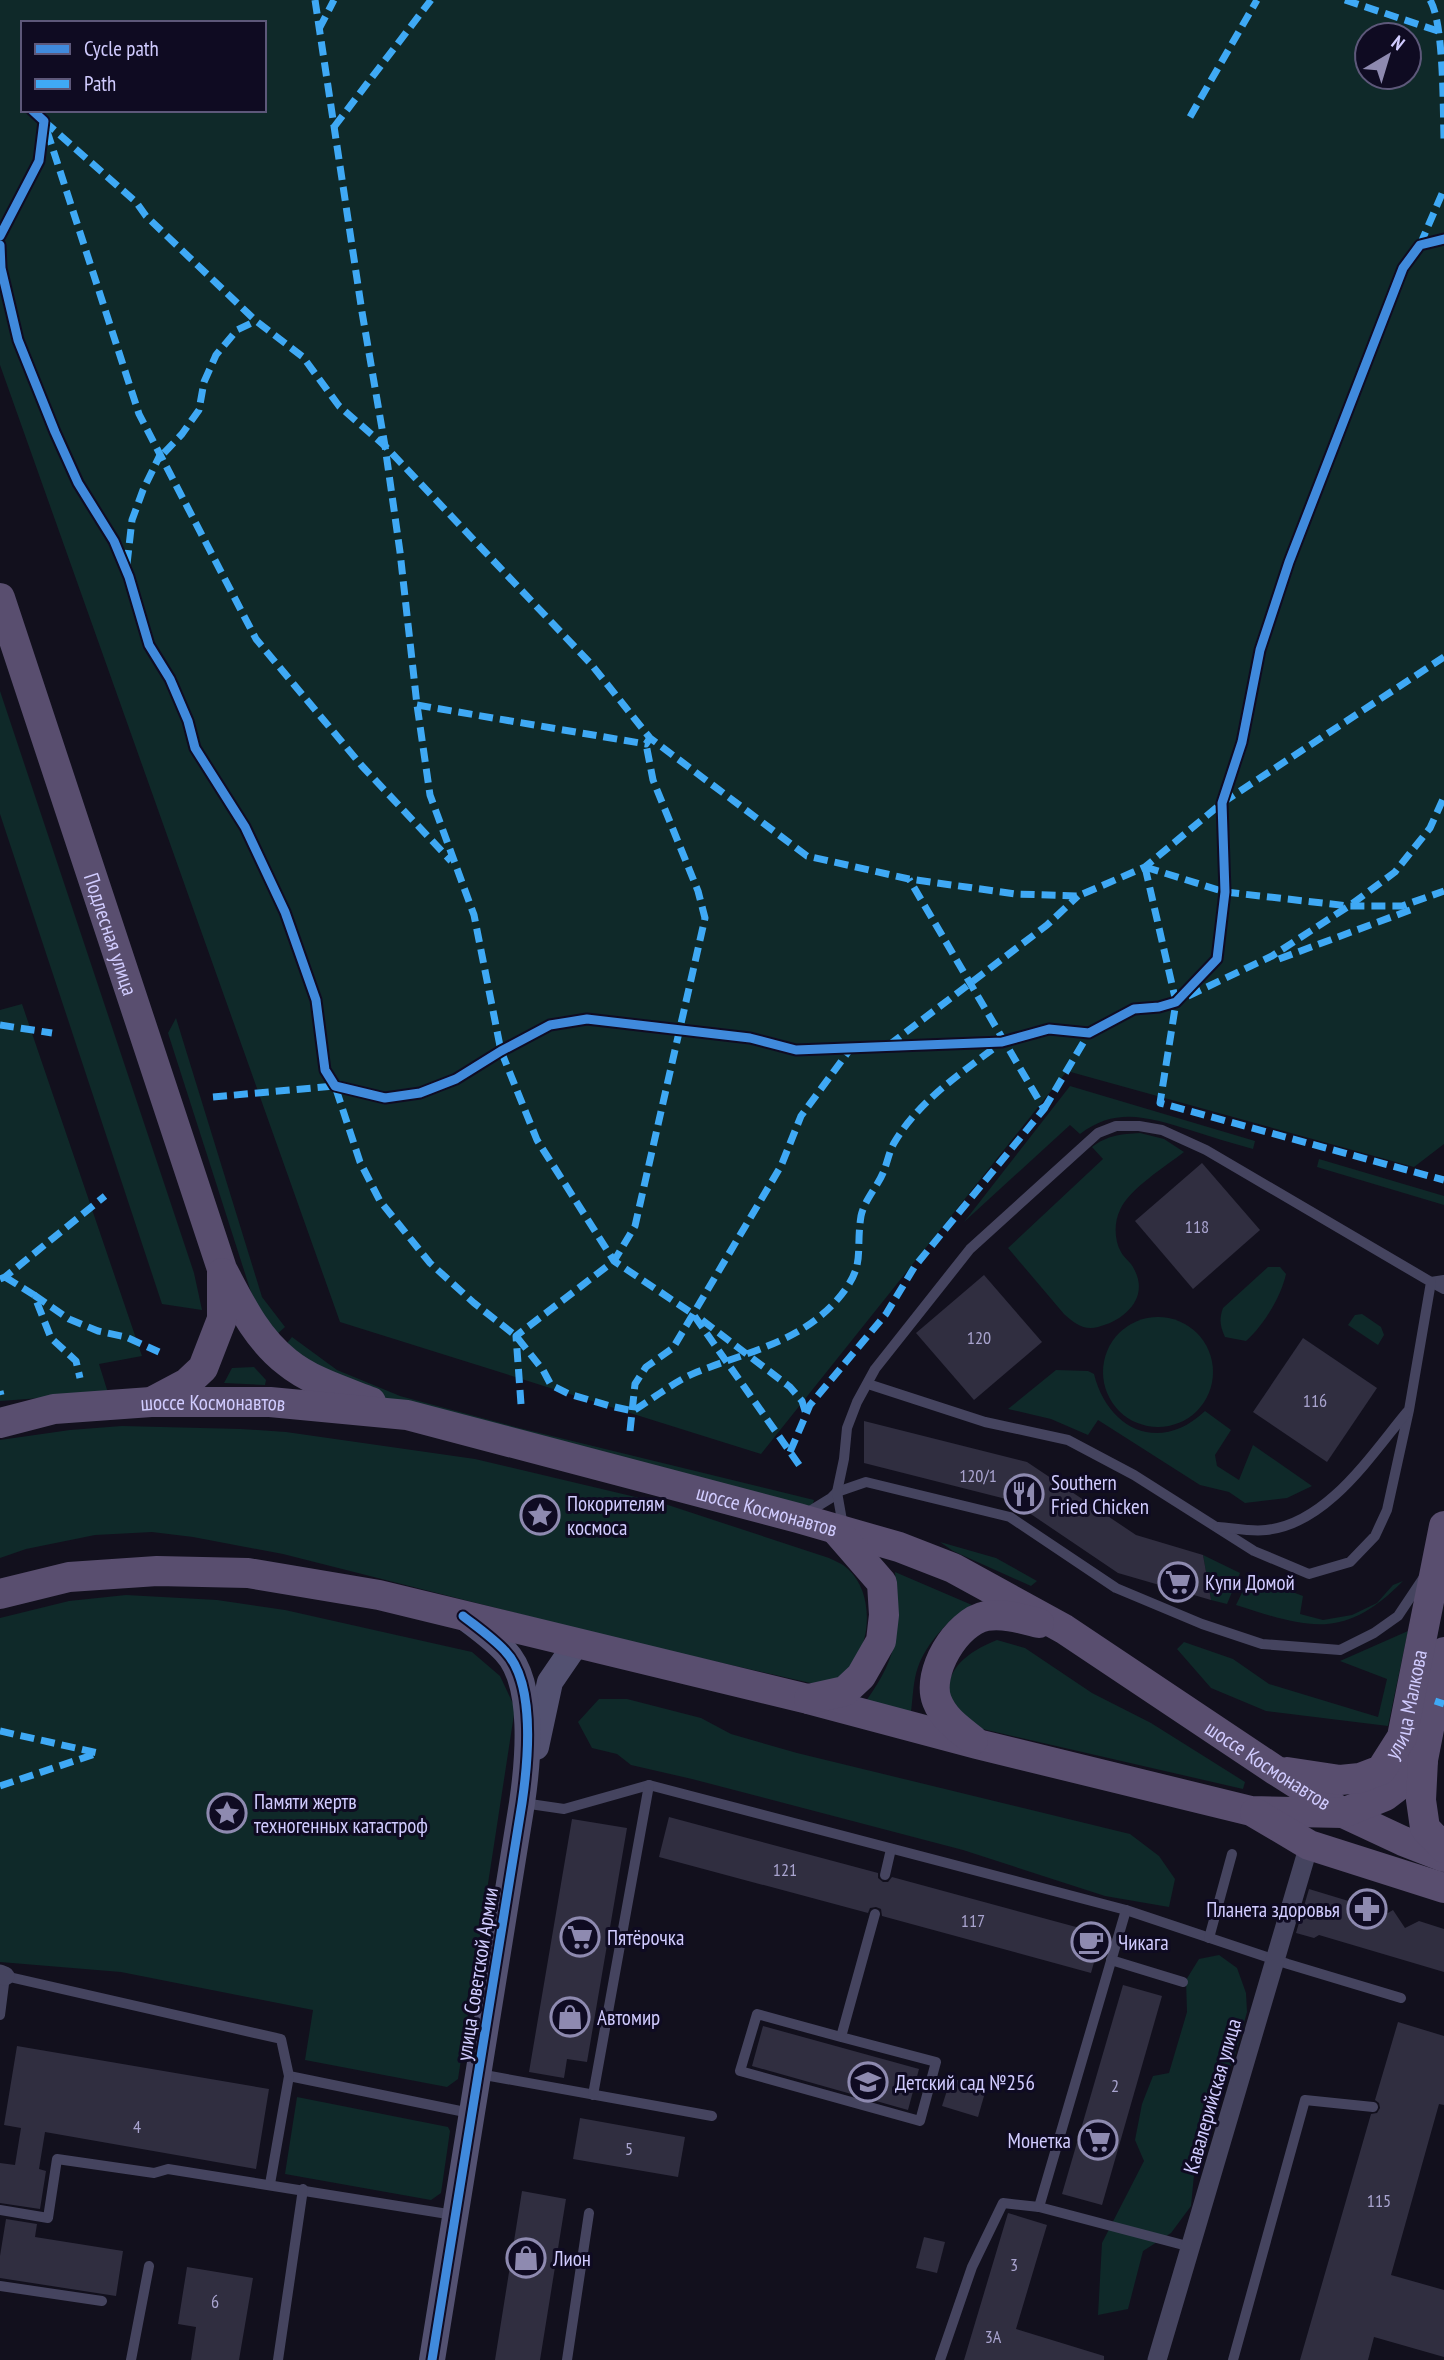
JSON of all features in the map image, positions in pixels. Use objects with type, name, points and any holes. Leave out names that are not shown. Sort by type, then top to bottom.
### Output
[{"type":"main road","name":"Подлесная улица","points":[[0,598],[222,1269]]},
{"type":"main road","points":[[150,1402],[187,1383],[204,1368],[222,1319],[222,1269]]},
{"type":"main road","points":[[222,1269],[243,1311],[262,1338],[288,1363],[350,1394],[407,1415]]},
{"type":"main road","name":"шоссе Космонавтов","points":[[0,1423],[54,1409],[150,1402],[270,1402],[407,1415],[899,1547],[953,1567],[1064,1629],[1343,1813],[1444,1857]]},
{"type":"main road","points":[[808,1699],[845,1691],[861,1676],[881,1641],[884,1615],[882,1583],[839,1530]]},
{"type":"main road","name":"улица Малкова","points":[[1275,1770],[1340,1780],[1360,1778],[1381,1769],[1402,1737],[1442,1540]]},
{"type":"main road","name":"шоссе Космонавтов","points":[[0,1594],[69,1577],[157,1571],[248,1573],[379,1595],[808,1699],[977,1744],[1251,1811],[1343,1813]]},
{"type":"main road","points":[[977,1744],[944,1716],[935,1698],[936,1673],[947,1646],[966,1627],[985,1616],[1011,1616],[1064,1629]]},
{"type":"main road","name":"улица Малкова","points":[[1444,1652],[1440,1703],[1423,1760],[1421,1800],[1425,1828],[1444,1847]]},
{"type":"main road","name":"улица Малкова","points":[[1343,1813],[1384,1796],[1406,1780],[1423,1760]]},
{"type":"main road","name":"шоссе Космонавтов","points":[[1251,1811],[1309,1845],[1444,1888]]},
{"type":"street","name":"улица Советской Армии","points":[[432,2360],[523,1794],[527,1732],[522,1682],[507,1652],[463,1616]]},
{"type":"street","name":"улица Советской Армии","points":[[523,1794],[550,1682],[576,1644]]},
{"type":"street","name":"Кавалерийская улица","points":[[1157,2360],[1309,1845]]},
{"type":"lane","points":[[839,1530],[837,1492],[847,1428],[857,1402],[875,1369],[970,1249],[1086,1141],[1098,1133],[1116,1126],[1162,1130],[1206,1150],[1444,1289]]},
{"type":"lane","points":[[1431,1282],[1444,1280]]},
{"type":"lane","points":[[868,1384],[985,1422],[1068,1440],[1134,1475],[1254,1551],[1309,1574],[1350,1562],[1375,1536],[1387,1510],[1409,1410],[1431,1282]]},
{"type":"lane","points":[[1217,1527],[1267,1530],[1312,1514],[1351,1482],[1409,1410]]},
{"type":"lane","points":[[798,1518],[837,1492],[866,1482],[1010,1517],[1116,1588],[1202,1624],[1262,1644],[1340,1650],[1374,1633],[1398,1616],[1442,1540]]},
{"type":"lane","points":[[593,2095],[649,1785]]},
{"type":"lane","points":[[523,1794],[564,1809],[649,1785],[1126,1910],[1401,1998]]},
{"type":"lane","points":[[885,1875],[891,1849]]},
{"type":"lane","points":[[1209,1938],[1232,1854]]},
{"type":"lane","points":[[1039,2207],[1126,1910]]},
{"type":"lane","points":[[841,2037],[875,1914]]},
{"type":"lane","points":[[1111,1960],[1183,1982]]},
{"type":"lane","points":[[0,2015],[3,1975],[281,2039],[289,2076],[270,2184]]},
{"type":"lane","points":[[757,2014],[841,2037],[936,2062],[920,2121],[740,2071],[757,2014]]},
{"type":"lane","points":[[478,2074],[712,2116]]},
{"type":"lane","points":[[289,2076],[472,2113]]},
{"type":"lane","points":[[1233,2360],[1305,2100],[1373,2107]]},
{"type":"lane","points":[[0,2210],[48,2218],[57,2159],[154,2173],[168,2169],[455,2215]]},
{"type":"lane","points":[[278,2360],[303,2189]]},
{"type":"lane","points":[[940,2360],[972,2267],[1003,2203],[1039,2207],[1191,2247]]},
{"type":"lane","points":[[567,2360],[589,2213]]},
{"type":"lane","points":[[131,2360],[149,2266]]},
{"type":"lane","points":[[0,2286],[102,2301]]},
{"type":"green space","points":[[0,0],[1444,0],[1444,1144],[1414,1167],[1067,1071],[761,1454],[340,1322],[0,365]]},
{"type":"green space","points":[[0,691],[194,1273],[202,1310],[162,1304],[0,814]]},
{"type":"green space","points":[[22,1004],[142,1356],[99,1364],[108,1393],[0,1401],[0,1010]]},
{"type":"green space","points":[[176,1018],[262,1297],[285,1327],[274,1337],[264,1327],[250,1289],[168,1033]]},
{"type":"green space","points":[[1070,1086],[1255,1141],[1253,1149],[1134,1117],[1107,1120],[1080,1134],[1070,1125],[964,1222]]},
{"type":"green space","points":[[1140,1133],[1164,1139],[1184,1152],[1139,1186],[1118,1215],[1117,1242],[1138,1280],[1139,1289],[1132,1307],[1108,1324],[1093,1328],[1084,1327],[1064,1314],[1008,1248],[1103,1159],[1092,1147],[1115,1136]]},
{"type":"green space","points":[[1319,1159],[1444,1196],[1444,1205],[1317,1167]]},
{"type":"green space","points":[[1268,1267],[1280,1267],[1286,1274],[1270,1310],[1246,1341],[1225,1337],[1221,1322],[1223,1308]]},
{"type":"green space","points":[[1362,1314],[1381,1327],[1384,1335],[1378,1345],[1348,1325],[1355,1315]]},
{"type":"green space","points":[[1158,1317],[1179,1321],[1197,1333],[1209,1351],[1213,1372],[1209,1393],[1197,1411],[1179,1423],[1158,1427],[1137,1423],[1119,1411],[1107,1393],[1103,1372],[1107,1351],[1119,1333],[1137,1321]]},
{"type":"green space","points":[[292,1337],[337,1370],[400,1396],[814,1500],[812,1507],[385,1401],[282,1349]]},
{"type":"green space","points":[[254,1367],[266,1380],[265,1385],[224,1383],[232,1368]]},
{"type":"green space","points":[[1056,1370],[1088,1371],[1094,1374],[1111,1409],[1123,1422],[1138,1430],[1154,1433],[1171,1431],[1188,1424],[1205,1411],[1231,1430],[1215,1455],[1217,1466],[1239,1480],[1253,1445],[1312,1486],[1287,1498],[1245,1503],[1229,1492],[1200,1485],[1098,1420],[1088,1435],[1051,1419],[1008,1409]]},
{"type":"green space","points":[[122,1426],[286,1432],[475,1459],[665,1504],[829,1558],[844,1566],[856,1579],[866,1603],[863,1642],[852,1665],[828,1687],[634,1643],[283,1554],[193,1537],[152,1532],[95,1535],[26,1549],[0,1558],[0,1440]]},
{"type":"green space","points":[[940,1542],[996,1558],[1037,1581],[1031,1586],[953,1551]]},
{"type":"green space","points":[[1203,1555],[1240,1573],[1227,1604],[1211,1600]]},
{"type":"green space","points":[[895,1572],[972,1605],[947,1624],[927,1649],[916,1672],[911,1712],[866,1701],[886,1669],[895,1640]]},
{"type":"green space","points":[[1252,1572],[1303,1596],[1300,1614],[1323,1620],[1352,1615],[1377,1603],[1393,1585],[1403,1581],[1382,1600],[1362,1613],[1343,1621],[1305,1623],[1236,1605]]},
{"type":"green space","points":[[126,1595],[217,1600],[285,1610],[472,1652],[500,1676],[515,1708],[458,2079],[447,2087],[305,2060],[313,2010],[121,1972],[0,1962],[0,1618],[69,1601]]},
{"type":"green space","points":[[1408,1631],[1388,1726],[1266,1711],[1211,1688],[1177,1649],[1184,1642],[1233,1659],[1269,1684],[1378,1717],[1387,1679],[1340,1661]]},
{"type":"green space","points":[[997,1640],[1025,1648],[1092,1693],[1151,1723],[1245,1782],[1243,1789],[961,1724],[948,1698],[952,1675],[971,1653]]},
{"type":"green space","points":[[599,1699],[627,1699],[701,1718],[731,1734],[797,1753],[1130,1834],[1159,1856],[1175,1879],[1169,1907],[1105,1896],[963,1850],[631,1765],[617,1754],[592,1748],[578,1722]]},
{"type":"green space","points":[[1219,1955],[1237,1968],[1246,1993],[1247,2012],[1217,2103],[1198,2133],[1191,2206],[1171,2233],[1143,2251],[1128,2309],[1098,2315],[1102,2243],[1144,2161],[1135,2140],[1142,2104],[1153,2076],[1169,2073],[1187,2012],[1186,1980],[1199,1959]]},
{"type":"green space","points":[[297,2097],[448,2127],[450,2131],[441,2193],[431,2200],[285,2174]]},
{"type":"building","points":[[1202,1163],[1260,1230],[1193,1289],[1135,1221]]},
{"type":"building","points":[[984,1275],[1042,1342],[974,1400],[916,1333]]},
{"type":"building","points":[[1303,1338],[1377,1388],[1327,1462],[1253,1412]]},
{"type":"building","points":[[864,1421],[1027,1462],[1136,1535],[1203,1555],[1211,1600],[1118,1573],[1010,1500],[864,1463]]},
{"type":"building","points":[[669,1817],[878,1873],[878,1878],[883,1882],[888,1882],[892,1877],[1102,1934],[1091,1973],[882,1916],[881,1909],[876,1907],[870,1908],[868,1913],[659,1857]]},
{"type":"building","points":[[572,1819],[627,1828],[587,2062],[567,2059],[564,2078],[529,2072]]},
{"type":"building","points":[[1309,1889],[1388,1913],[1393,1910],[1405,1928],[1419,1921],[1444,1929],[1444,1972],[1319,1935],[1314,1938],[1296,1933]]},
{"type":"building","points":[[1123,1985],[1162,1996],[1102,2205],[1062,2194]]},
{"type":"building","points":[[1398,2022],[1444,2036],[1444,2105],[1439,2104],[1391,2275],[1444,2290],[1444,2357],[1374,2337],[1368,2360],[1300,2360],[1371,2114],[1377,2113],[1380,2108],[1375,2100]]},
{"type":"building","points":[[763,2026],[919,2069],[908,2110],[752,2066]]},
{"type":"building","points":[[17,2046],[269,2089],[256,2169],[45,2132],[39,2169],[46,2171],[40,2209],[0,2203],[0,2163],[15,2165],[21,2128],[4,2125]]},
{"type":"building","points":[[951,2078],[986,2089],[978,2117],[942,2106]]},
{"type":"building","points":[[580,2118],[685,2137],[678,2177],[573,2159]]},
{"type":"building","points":[[522,2191],[566,2199],[540,2360],[495,2360]]},
{"type":"building","points":[[1008,2213],[1047,2225],[1016,2329],[1104,2356],[1104,2360],[964,2360]]},
{"type":"building","points":[[6,2219],[37,2224],[35,2237],[123,2251],[116,2296],[0,2278],[0,2256]]},
{"type":"building","points":[[924,2237],[945,2242],[937,2273],[916,2268]]},
{"type":"building","points":[[187,2267],[253,2278],[239,2360],[191,2360],[196,2327],[178,2324]]},
{"type":"marked path","points":[[315,0],[385,446],[430,795],[474,915],[501,1051],[537,1140],[614,1261],[693,1314],[802,1469]]},
{"type":"marked path","points":[[319,29],[334,0]]},
{"type":"marked path","points":[[334,127],[431,0]]},
{"type":"marked path","points":[[1190,117],[1257,0]]},
{"type":"marked path","points":[[1345,0],[1444,33]]},
{"type":"marked path","points":[[1430,0],[1435,11],[1440,46],[1444,139]]},
{"type":"marked path","points":[[44,121],[136,202],[146,216],[256,321],[303,357],[339,406],[385,446],[591,664],[650,738],[807,856],[909,879],[1016,894],[1078,896],[1145,867],[1222,803],[1444,657]]},
{"type":"marked path","points":[[47,131],[139,414],[256,639],[362,766],[451,861]]},
{"type":"marked path","points":[[1420,245],[1444,189]]},
{"type":"marked path","points":[[164,453],[199,410],[204,382],[216,355],[237,330],[256,321]]},
{"type":"marked path","points":[[127,564],[132,520],[160,455]]},
{"type":"marked path","points":[[417,705],[646,744],[650,738]]},
{"type":"marked path","points":[[521,1404],[516,1336],[614,1261],[635,1226],[705,918],[698,891],[653,780],[646,744]]},
{"type":"marked path","points":[[1188,996],[1272,956],[1349,906],[1395,872],[1430,828],[1444,797]]},
{"type":"marked path","points":[[1145,867],[1176,1002],[1160,1103],[1444,1180]]},
{"type":"marked path","points":[[1145,867],[1225,892],[1349,906],[1402,906],[1444,891]]},
{"type":"marked path","points":[[790,1452],[810,1405],[886,1314],[915,1266],[1044,1109],[909,879]]},
{"type":"marked path","points":[[889,1045],[1047,925],[1078,896]]},
{"type":"marked path","points":[[1279,959],[1413,909]]},
{"type":"marked path","points":[[0,1025],[52,1033]]},
{"type":"marked path","points":[[1044,1109],[1089,1033]]},
{"type":"marked path","points":[[213,1097],[335,1086],[360,1162],[380,1201],[430,1263],[516,1336],[543,1370],[551,1385],[569,1394],[633,1411],[689,1376],[790,1336],[807,1326],[837,1300],[853,1278],[858,1260],[861,1216],[883,1173],[894,1143],[929,1100],[1002,1042]]},
{"type":"marked path","points":[[630,1431],[635,1384],[646,1367],[673,1348],[781,1166],[801,1116],[851,1048]]},
{"type":"marked path","points":[[0,1279],[105,1196]]},
{"type":"marked path","points":[[5,1277],[34,1295],[51,1338],[76,1361],[80,1378]]},
{"type":"marked path","points":[[34,1295],[69,1319],[98,1331],[126,1337],[159,1352]]},
{"type":"marked path","points":[[702,1320],[790,1387],[802,1401],[806,1414]]},
{"type":"marked path","points":[[0,1391],[1,1395]]},
{"type":"marked path","points":[[1435,1701],[1444,1704]]},
{"type":"marked path","points":[[0,1731],[98,1753]]},
{"type":"marked path","points":[[0,1786],[98,1753]]},
{"type":"cycle path","points":[[0,236],[39,161],[44,121],[34,112]]},
{"type":"cycle path","points":[[0,245],[1,268],[18,340],[55,432],[78,483],[114,541],[129,577],[149,645],[170,679],[188,721],[195,748],[245,827],[285,912],[316,1000],[325,1070],[335,1086],[385,1098],[420,1093],[456,1079],[550,1025],[587,1019],[750,1038],[796,1050],[1002,1042],[1049,1029],[1089,1033],[1134,1009],[1159,1007],[1176,1002],[1217,959],[1225,892],[1222,803],[1242,742],[1260,650],[1289,562],[1403,268],[1420,245],[1444,239]]},
{"type":"cycle path","points":[[432,2360],[522,1803],[527,1745],[526,1702],[515,1665],[500,1646],[463,1616]]},
{"type":"place","name":"Southern Fried Chicken","points":[[1024,1494]]},
{"type":"place","name":"Покорителям космоса","points":[[540,1515]]},
{"type":"place","name":"Купи Домой","points":[[1178,1582]]},
{"type":"place","name":"Памяти жертв техногенных катастроф","points":[[227,1813]]},
{"type":"place","name":"Планета здоровья","points":[[1367,1909]]},
{"type":"place","name":"Пятёрочка","points":[[580,1937]]},
{"type":"place","name":"Чикага","points":[[1091,1942]]},
{"type":"place","name":"Автомир","points":[[570,2017]]},
{"type":"place","name":"Детский сад №256","points":[[868,2082]]},
{"type":"place","name":"Монетка","points":[[1098,2140]]},
{"type":"place","name":"Лион","points":[[526,2258]]}]
